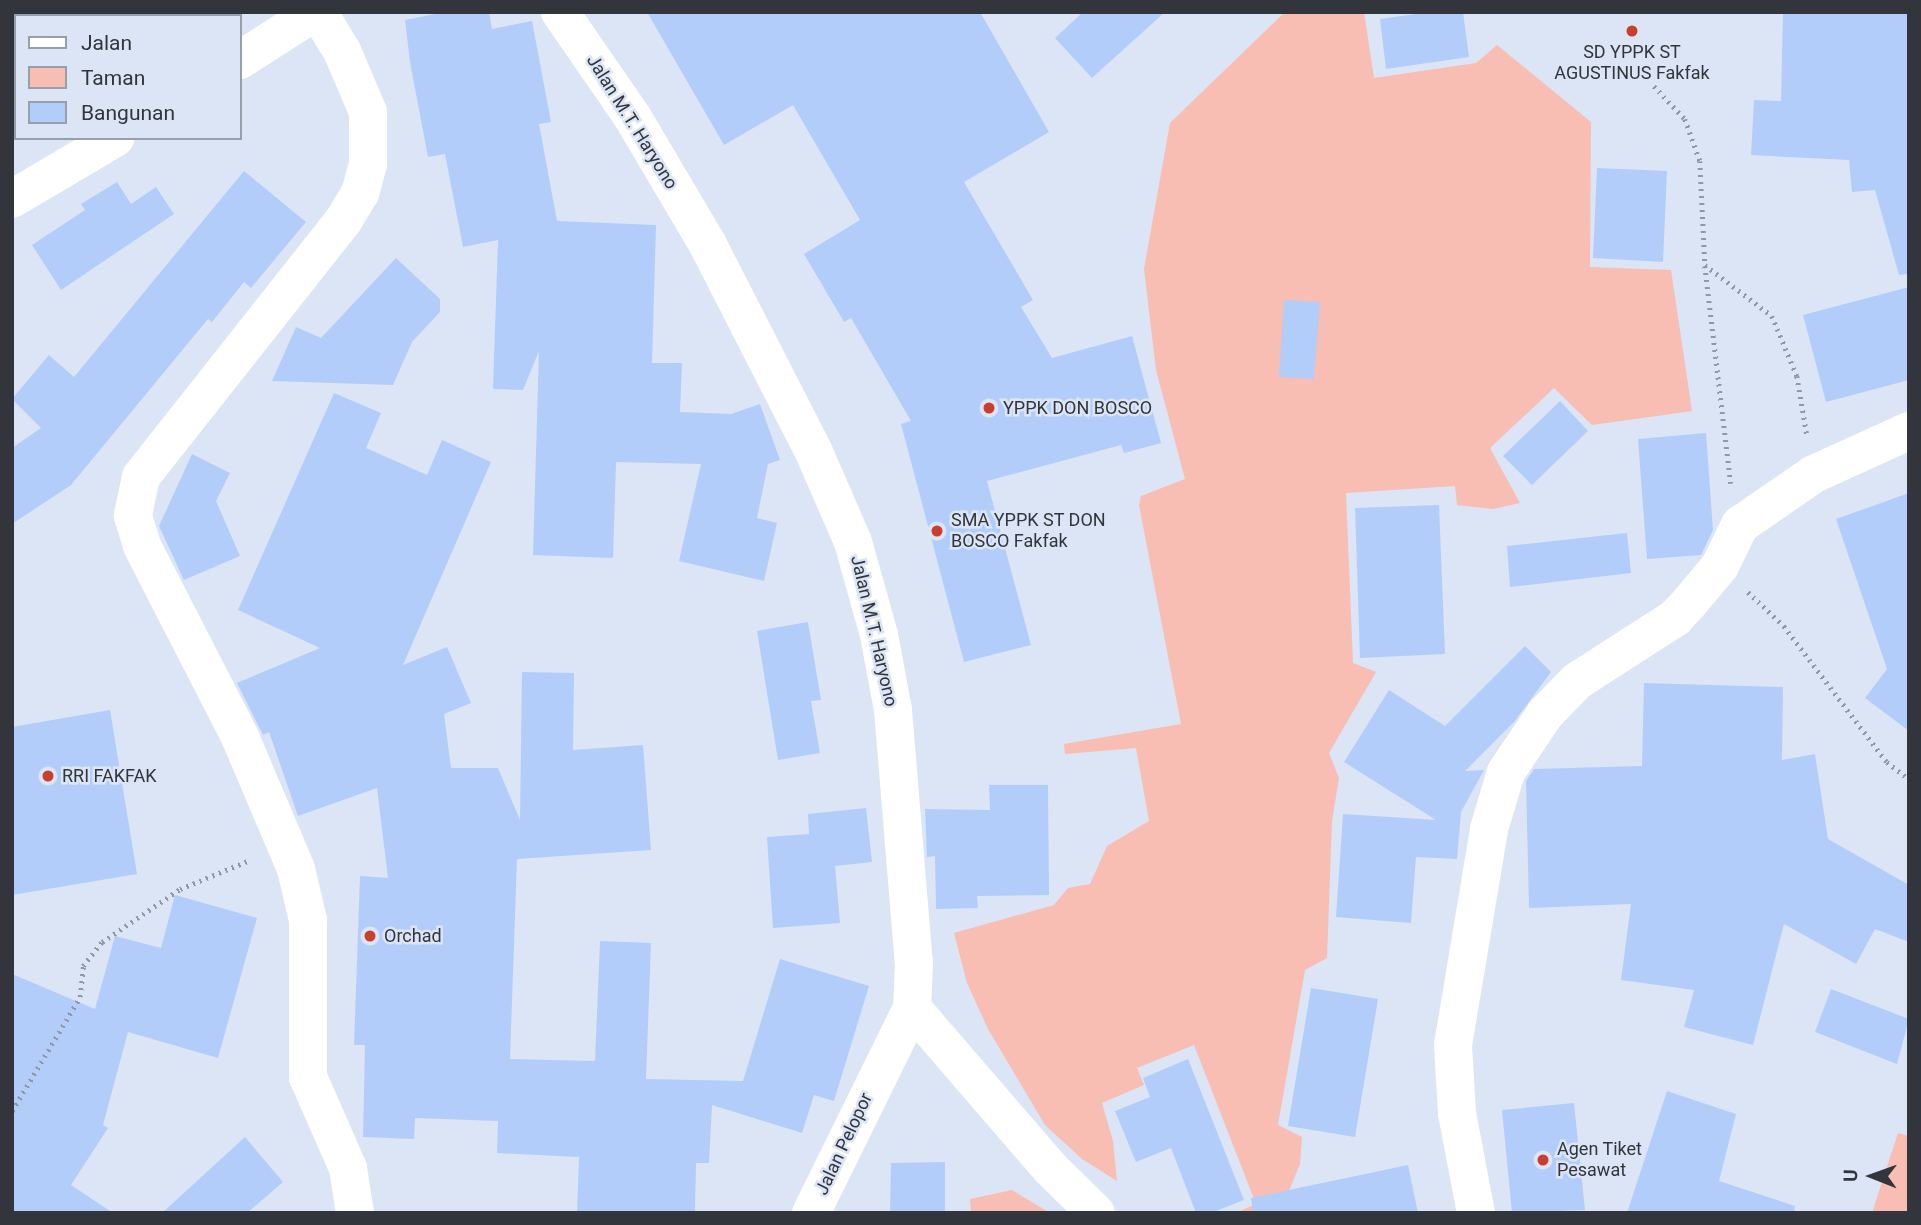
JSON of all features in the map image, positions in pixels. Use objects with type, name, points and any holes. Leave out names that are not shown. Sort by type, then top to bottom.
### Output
[{"type":"street","points":[[242,59],[316,12],[342,51],[368,112],[368,164],[360,193],[343,221],[141,477],[134,516],[142,546],[240,737],[286,844],[308,920],[308,1077],[348,1168],[355,1213]]},
{"type":"street","name":"Jalan M.T. Haryono","points":[[560,12],[632,117],[708,245],[813,450],[853,542],[870,598],[893,710],[914,963],[912,1008]]},
{"type":"street","points":[[12,199],[112,140]]},
{"type":"street","points":[[1476,1213],[1457,1113],[1453,1045],[1489,829],[1506,772],[1545,714],[1577,681],[1675,618],[1720,566],[1740,525],[1814,474],[1909,430]]},
{"type":"street","points":[[912,1008],[1050,1168],[1097,1213]]},
{"type":"street","name":"Jalan Pelopor","points":[[811,1213],[912,1008]]},
{"type":"path","points":[[1654,86],[1685,120],[1700,161],[1704,265],[1728,470],[1740,525]]},
{"type":"path","points":[[1704,265],[1772,316],[1797,376],[1814,474]]},
{"type":"path","points":[[1720,566],[1784,626],[1887,762],[1909,779]]},
{"type":"path","points":[[12,1111],[80,997],[83,967],[102,942],[180,889],[286,844]]},
{"type":"green space","points":[[1285,12],[1364,12],[1374,78],[1476,63],[1497,45],[1591,122],[1590,267],[1671,270],[1692,411],[1592,425],[1554,388],[1490,448],[1520,503],[1493,509],[1457,505],[1455,486],[1346,493],[1353,663],[1376,672],[1329,753],[1339,778],[1332,821],[1327,958],[1305,970],[1278,1125],[1302,1137],[1300,1164],[1280,1213],[1236,1213],[1256,1204],[1194,1045],[1137,1068],[1144,1085],[1102,1103],[1113,1141],[1117,1181],[1082,1159],[1045,1125],[988,1029],[967,983],[954,933],[1054,905],[1068,888],[1090,884],[1107,846],[1149,821],[1136,748],[1065,754],[1064,744],[1181,724],[1139,505],[1141,496],[1185,479],[1156,370],[1144,269],[1170,123]]},
{"type":"green space","points":[[1898,1133],[1909,1136],[1909,1213],[1872,1213]]},
{"type":"green space","points":[[1012,1190],[1050,1213],[971,1213],[970,1199]]},
{"type":"building","points":[[445,12],[489,12],[492,29],[532,21],[551,122],[539,124],[557,221],[656,225],[652,363],[682,363],[680,412],[731,414],[760,404],[780,460],[768,464],[757,518],[777,523],[764,581],[679,561],[701,464],[616,462],[613,558],[533,555],[539,351],[523,390],[493,389],[498,240],[463,247],[445,154],[428,157],[410,62],[405,20]]},
{"type":"building","points":[[647,12],[980,12],[1049,132],[964,182],[1033,300],[1021,307],[1052,358],[1132,336],[1161,443],[1124,453],[1121,445],[987,481],[1031,645],[964,662],[901,424],[911,421],[851,318],[844,322],[804,254],[860,220],[793,105],[724,145]]},
{"type":"building","points":[[1083,12],[1165,12],[1092,78],[1055,38]]},
{"type":"building","points":[[1430,12],[1463,12],[1469,57],[1386,69],[1380,19]]},
{"type":"building","points":[[1783,12],[1909,12],[1909,274],[1899,275],[1875,190],[1852,192],[1849,160],[1751,155],[1754,100],[1781,101]]},
{"type":"building","points":[[1597,168],[1667,171],[1663,262],[1593,258]]},
{"type":"building","points":[[244,171],[306,222],[251,288],[244,282],[212,322],[208,319],[71,485],[12,524],[12,448],[41,428],[12,399],[49,355],[74,377]]},
{"type":"building","points":[[117,182],[131,204],[156,187],[174,214],[61,290],[32,245],[85,210],[81,204]]},
{"type":"building","points":[[396,258],[440,299],[440,312],[412,342],[393,385],[272,381],[296,327],[321,338]]},
{"type":"building","points":[[1909,287],[1909,380],[1826,402],[1803,315]]},
{"type":"building","points":[[1284,300],[1320,302],[1314,379],[1279,377]]},
{"type":"building","points":[[334,393],[381,413],[366,448],[427,475],[442,440],[491,462],[403,665],[447,647],[471,703],[444,714],[451,768],[498,768],[520,820],[522,672],[574,673],[573,750],[643,745],[651,850],[517,859],[510,1059],[595,1061],[600,941],[651,943],[646,1079],[743,1081],[780,959],[869,986],[834,1101],[814,1095],[802,1133],[712,1105],[709,1163],[696,1163],[695,1213],[577,1213],[579,1157],[497,1153],[498,1121],[415,1118],[414,1139],[363,1137],[365,1045],[354,1045],[360,876],[388,878],[377,788],[298,816],[269,732],[263,735],[237,683],[320,648],[238,610]]},
{"type":"building","points":[[1560,401],[1588,431],[1532,485],[1503,456]]},
{"type":"building","points":[[1706,433],[1713,530],[1701,555],[1647,559],[1638,439]]},
{"type":"building","points":[[192,454],[230,473],[216,501],[240,556],[184,580],[159,526]]},
{"type":"building","points":[[1909,493],[1909,731],[1865,698],[1887,669],[1836,519]]},
{"type":"building","points":[[1439,505],[1445,654],[1360,658],[1355,508]]},
{"type":"building","points":[[1627,533],[1631,573],[1510,587],[1507,546]]},
{"type":"building","points":[[808,622],[821,700],[811,701],[820,753],[778,760],[757,631]]},
{"type":"building","points":[[1525,646],[1551,672],[1514,722],[1465,771],[1484,770],[1461,812],[1457,859],[1416,857],[1411,923],[1336,917],[1343,814],[1436,820],[1344,762],[1389,690],[1445,726]]},
{"type":"building","points":[[1644,683],[1783,687],[1782,760],[1815,754],[1828,839],[1909,885],[1909,942],[1875,929],[1856,964],[1784,924],[1753,1045],[1684,1027],[1694,990],[1621,980],[1631,904],[1529,908],[1526,781],[1534,769],[1642,766]]},
{"type":"building","points":[[110,710],[137,874],[12,895],[12,727]]},
{"type":"building","points":[[989,785],[1048,785],[1049,895],[977,896],[978,908],[936,909],[935,856],[927,857],[925,809],[990,810]]},
{"type":"building","points":[[866,808],[872,862],[835,866],[840,923],[773,928],[767,837],[809,834],[808,814]]},
{"type":"building","points":[[175,895],[257,918],[218,1058],[128,1032],[103,1125],[108,1128],[71,1185],[113,1213],[12,1213],[12,974],[95,1009],[115,936],[161,948]]},
{"type":"building","points":[[1311,988],[1378,999],[1355,1137],[1288,1126]]},
{"type":"building","points":[[1831,989],[1909,1019],[1897,1064],[1815,1032]]},
{"type":"building","points":[[1188,1059],[1244,1200],[1211,1213],[1196,1213],[1171,1148],[1136,1162],[1115,1111],[1150,1097],[1143,1078]]},
{"type":"building","points":[[1667,1091],[1736,1114],[1719,1181],[1795,1206],[1794,1213],[1627,1213]]},
{"type":"building","name":"Agen Tiket Pesawat","points":[[1574,1103],[1585,1210],[1512,1213],[1502,1110]]},
{"type":"building","points":[[245,1137],[283,1182],[247,1213],[162,1213]]},
{"type":"building","points":[[945,1162],[945,1213],[890,1213],[891,1163]]},
{"type":"building","points":[[1408,1165],[1418,1213],[1253,1213],[1251,1198]]},
{"type":"place","name":"SD YPPK ST AGUSTINUS Fakfak","points":[[1632,31]]},
{"type":"place","name":"YPPK DON BOSCO","points":[[989,408]]},
{"type":"place","name":"SMA YPPK ST DON BOSCO Fakfak","points":[[937,531]]},
{"type":"place","name":"RRI FAKFAK","points":[[48,776]]},
{"type":"place","name":"Orchad","points":[[370,936]]},
{"type":"place","name":"Agen Tiket Pesawat","points":[[1543,1160]]}]
